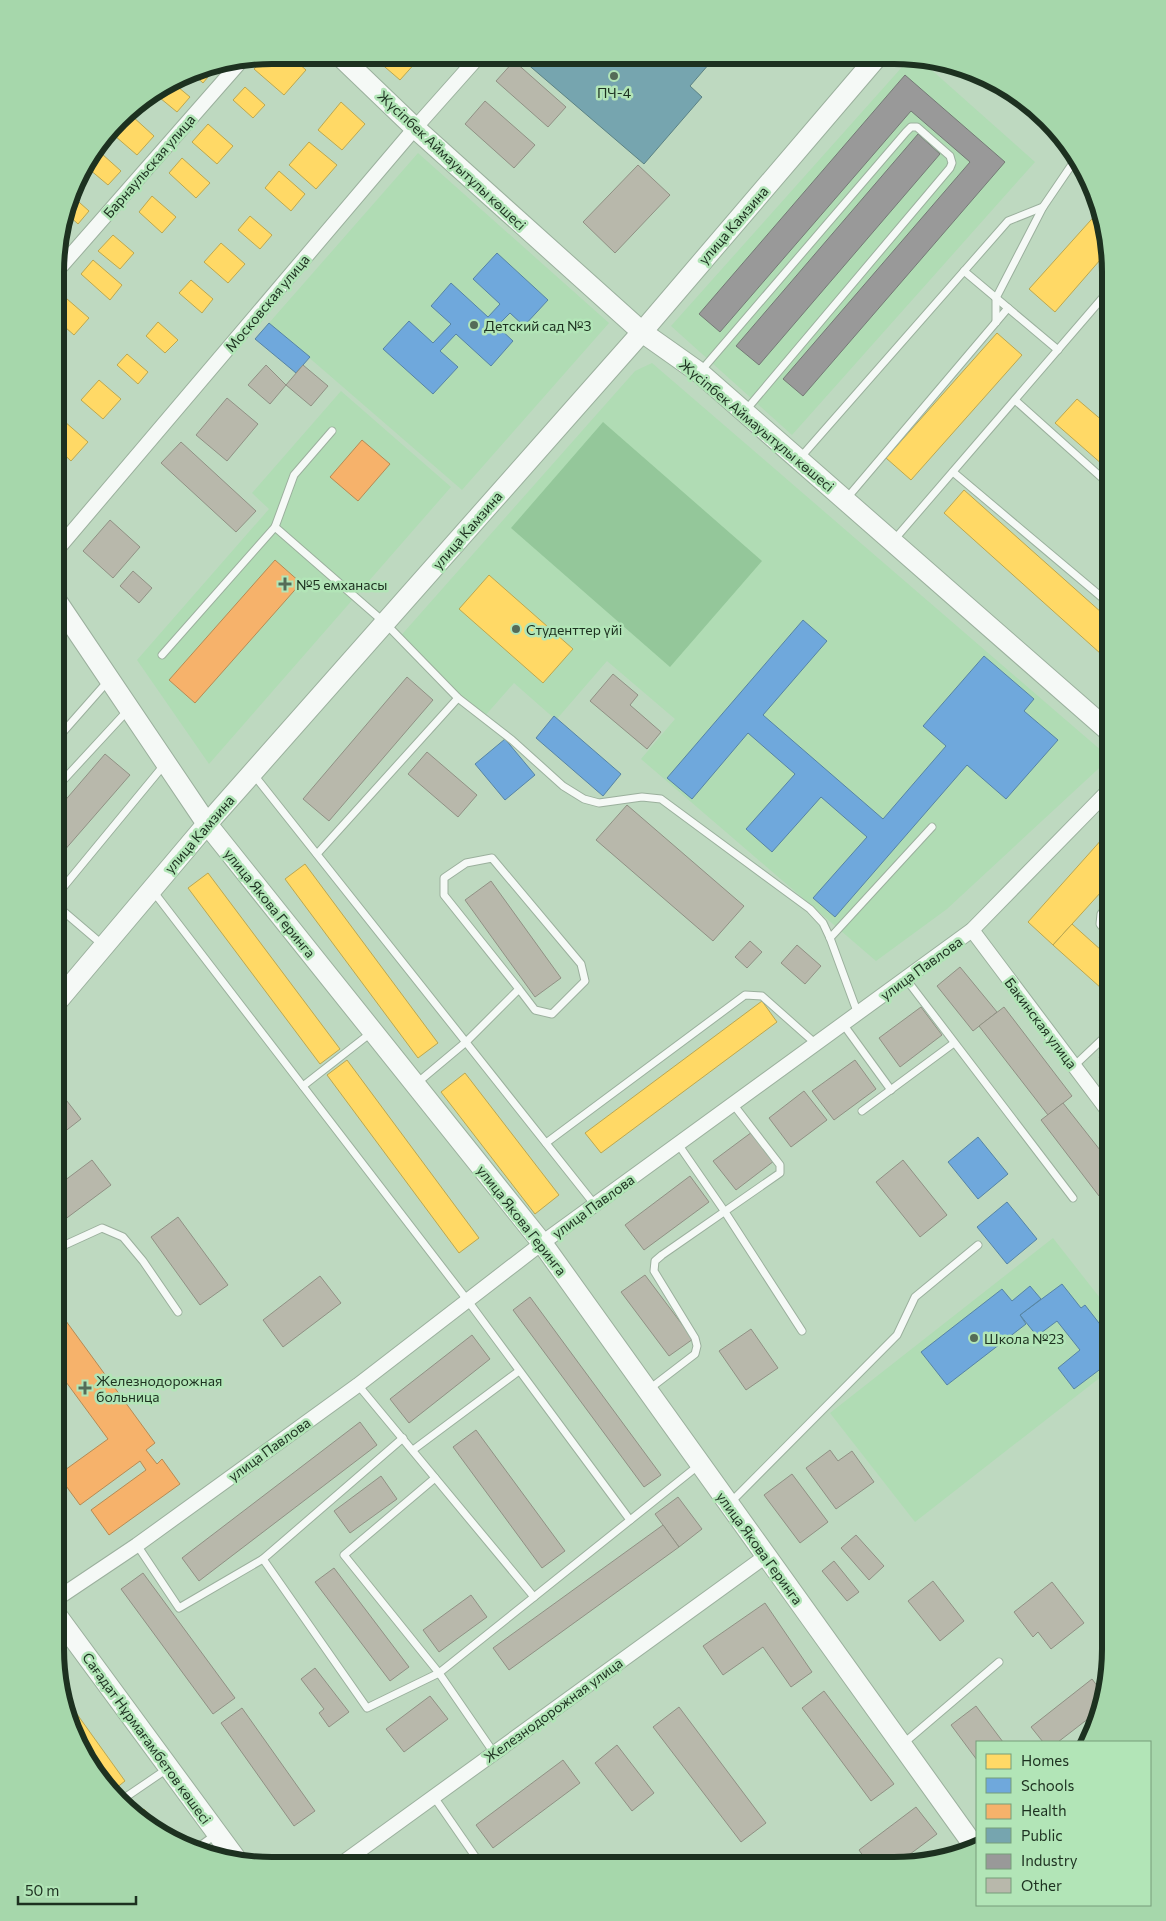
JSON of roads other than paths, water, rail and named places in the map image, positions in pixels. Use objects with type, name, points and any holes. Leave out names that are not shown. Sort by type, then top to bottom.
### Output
[{"type":"street","name":"Жүсіпбек Аймауытұлы көшесі","points":[[348,64],[415,128],[642,332],[700,373],[1102,725]]},
{"type":"street","name":"Московская улица","points":[[64,542],[415,128],[472,64]]},
{"type":"street","name":"улица Камзина","points":[[64,994],[207,824],[642,332],[871,64]]},
{"type":"street","name":"Барнаульская улица","points":[[64,263],[235,67]]},
{"type":"street","name":"улица Якова Геринга","points":[[64,612],[207,824],[542,1244],[971,1842]]},
{"type":"street","name":"улица Павлова","points":[[64,1594],[137,1545],[358,1385],[542,1244],[972,930],[1102,797]]},
{"type":"street","name":"Бакинская улица","points":[[972,930],[1102,1103]]},
{"type":"street","name":"Железнодорожная улица","points":[[350,1857],[766,1556]]},
{"type":"street","name":"Сағадат Нұрмағамбетов көшесі","points":[[64,1624],[232,1853]]},
{"type":"lane","points":[[700,373],[911,127],[916,127],[950,156],[952,163],[950,168],[745,412]]},
{"type":"lane","points":[[996,323],[996,298],[1043,208],[1072,165]]},
{"type":"lane","points":[[798,460],[1008,221],[1043,208]]},
{"type":"lane","points":[[964,271],[1058,350]]},
{"type":"lane","points":[[892,542],[1102,299]]},
{"type":"lane","points":[[845,501],[1008,308]]},
{"type":"lane","points":[[1015,400],[1102,478]]},
{"type":"lane","points":[[162,655],[275,526],[294,475],[332,431]]},
{"type":"lane","points":[[953,472],[1102,597]]},
{"type":"lane","points":[[275,526],[385,623],[458,698],[512,740],[563,786],[584,799],[599,803],[642,797],[661,799],[810,909],[823,923],[830,938],[858,1014]]},
{"type":"lane","points":[[64,731],[110,679]]},
{"type":"lane","points":[[317,854],[458,698]]},
{"type":"lane","points":[[64,779],[130,708]]},
{"type":"lane","points":[[64,886],[166,762]]},
{"type":"lane","points":[[252,773],[595,1205]]},
{"type":"lane","points":[[830,938],[932,827]]},
{"type":"lane","points":[[492,858],[581,964],[584,981],[552,1014],[536,1010],[519,988],[444,895],[444,878],[466,863],[492,858]]},
{"type":"lane","points":[[152,889],[468,1300],[630,1520]]},
{"type":"lane","points":[[64,912],[104,946]]},
{"type":"lane","points":[[1102,913],[1100,924],[1102,927]]},
{"type":"lane","points":[[906,979],[1072,1198]]},
{"type":"lane","points":[[415,1084],[466,1042],[519,988]]},
{"type":"lane","points":[[546,1143],[746,995],[762,996],[816,1044]]},
{"type":"lane","points":[[843,1024],[891,1090]]},
{"type":"lane","points":[[304,1086],[373,1031]]},
{"type":"lane","points":[[1074,1066],[1102,1040]]},
{"type":"lane","points":[[862,1112],[954,1043]]},
{"type":"lane","points":[[647,1390],[695,1354],[697,1346],[695,1338],[654,1271],[655,1261],[780,1173],[780,1166],[733,1104]]},
{"type":"lane","points":[[678,1144],[725,1212],[802,1331]]},
{"type":"lane","points":[[64,1245],[102,1228],[123,1237],[143,1261],[178,1312]]},
{"type":"lane","points":[[729,1504],[897,1335],[915,1297],[978,1245]]},
{"type":"lane","points":[[413,1450],[519,1370]]},
{"type":"lane","points":[[358,1385],[534,1597]]},
{"type":"lane","points":[[137,1545],[179,1608],[263,1559],[403,1438]]},
{"type":"lane","points":[[263,1559],[367,1708],[438,1673],[700,1464]]},
{"type":"lane","points":[[435,1478],[344,1555],[438,1673],[494,1753]]},
{"type":"lane","points":[[901,1745],[999,1662]]},
{"type":"lane","points":[[126,1797],[170,1767]]},
{"type":"lane","points":[[434,1797],[475,1857]]},
{"type":"lane","points":[[201,1845],[217,1833]]},
{"type":"place","name":"ПЧ-4","points":[[614,76]]},
{"type":"place","name":"Детский сад №3","points":[[474,325]]},
{"type":"place","name":"№5 емханасы","points":[[285,584]]},
{"type":"place","name":"Студенттер үйі","points":[[516,629]]},
{"type":"place","name":"Школа №23","points":[[974,1338]]},
{"type":"place","name":"Железнодорожная больница","points":[[85,1388]]}]
